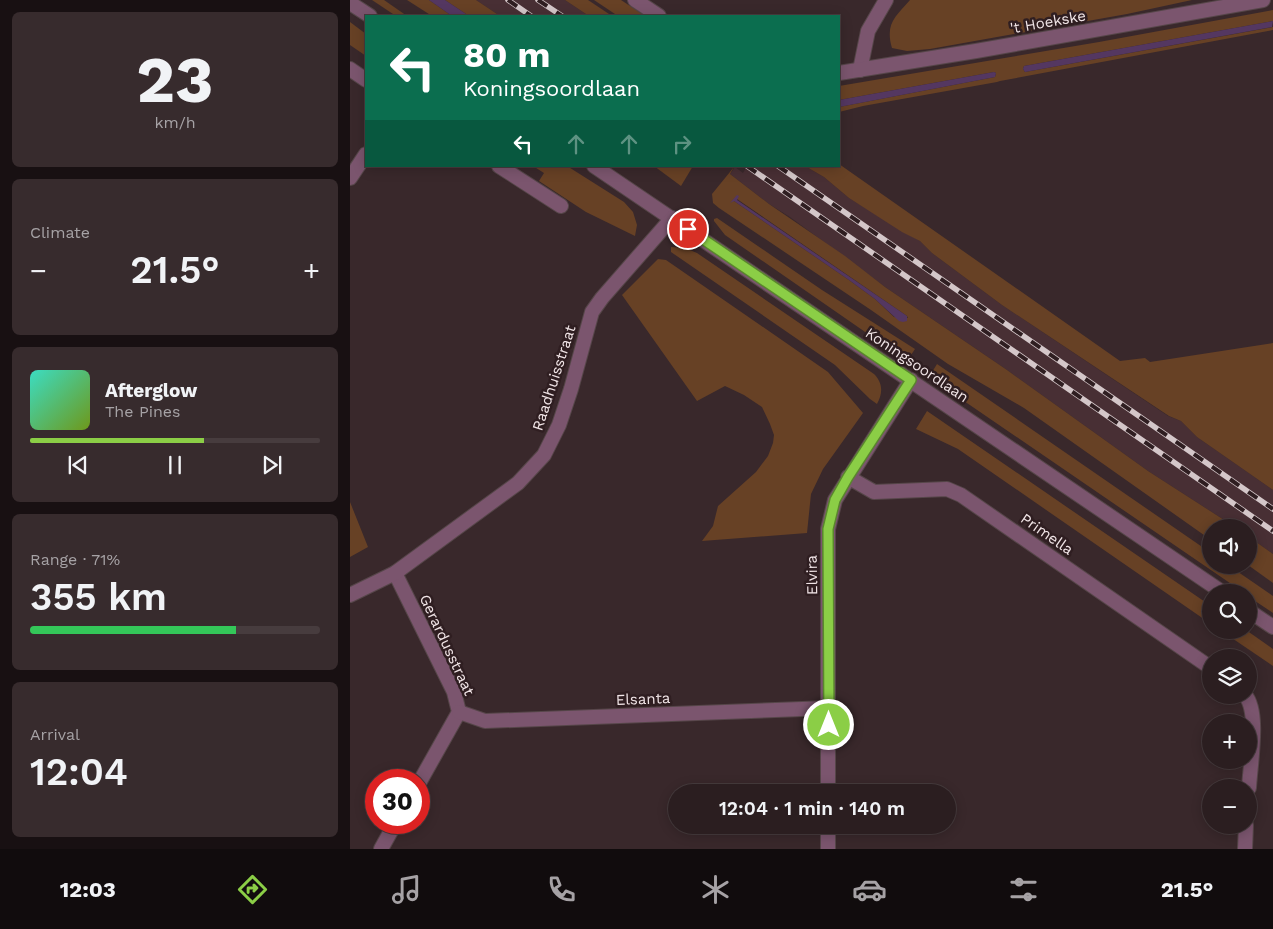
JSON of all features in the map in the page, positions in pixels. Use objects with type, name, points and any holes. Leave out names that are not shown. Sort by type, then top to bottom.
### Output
[{"type":"street","points":[[635,0],[658,15]]},
{"type":"street","points":[[860,70],[868,31],[886,0]]},
{"type":"street","name":"'t Hoekske","points":[[840,73],[976,51],[1263,0]]},
{"type":"street","points":[[350,3],[368,15]]},
{"type":"street","points":[[350,69],[365,79]]},
{"type":"street","points":[[350,178],[365,156]]},
{"type":"street","points":[[501,167],[561,206]]},
{"type":"street","name":"Koningsoordlaan","points":[[596,167],[1210,584]]},
{"type":"street","name":"Raadhuisstraat","points":[[350,594],[395,573],[518,483],[544,456],[559,425],[571,389],[592,312],[672,218]]},
{"type":"street","name":"Elvira","points":[[828,784],[828,529],[835,500],[911,380]]},
{"type":"street","name":"Primella","points":[[848,477],[874,492],[947,489],[961,495],[1202,662]]},
{"type":"street","name":"Gerardusstraat","points":[[395,573],[454,692],[459,712],[426,769]]},
{"type":"street","points":[[1257,616],[1273,627]]},
{"type":"street","points":[[1250,779],[1254,715],[1251,704]]},
{"type":"street","name":"Elsanta","points":[[459,712],[485,721],[829,708]]},
{"type":"street","points":[[381,849],[389,834]]},
{"type":"street","points":[[828,834],[828,849]]},
{"type":"street","points":[[1245,849],[1246,834]]},
{"type":"shaded area","points":[[372,0],[384,0],[406,15],[394,15]]},
{"type":"shaded area","points":[[407,0],[429,0],[451,15],[430,15]]},
{"type":"shaded area","points":[[429,0],[445,0],[468,15],[451,15]]},
{"type":"shaded area","points":[[445,0],[476,0],[498,15],[468,15]]},
{"type":"shaded area","points":[[476,0],[565,0],[588,15],[498,15]]},
{"type":"shaded area","points":[[565,0],[588,0],[610,15],[588,15]]},
{"type":"shaded area","points":[[594,0],[621,0],[644,15],[616,15]]},
{"type":"shaded area","points":[[910,0],[1192,0],[1127,14],[930,49],[907,51],[892,48],[890,33],[893,21]]},
{"type":"shaded area","points":[[1273,10],[1273,21],[1024,66],[1023,69],[1025,72],[1273,27],[1273,30],[840,112],[840,107],[995,77],[996,73],[840,100],[840,86],[1099,42]]},
{"type":"shaded area","points":[[1273,21],[1272,27],[1025,72],[1023,69],[1024,66]]},
{"type":"shaded area","points":[[350,22],[365,33],[365,55],[350,45]]},
{"type":"shaded area","points":[[996,73],[995,77],[840,107],[840,100]]},
{"type":"shaded area","points":[[840,165],[1120,361],[1145,358],[1150,362],[1273,343],[1273,490],[1197,437],[1181,421],[1169,416],[1002,305],[932,253],[920,241],[902,232],[849,198],[824,177],[807,167],[840,167]]},
{"type":"shaded area","points":[[535,167],[569,167],[624,202],[633,212],[637,225],[635,236],[586,212],[539,181],[544,173]]},
{"type":"shaded area","points":[[655,167],[692,167],[681,186]]},
{"type":"shaded area","points":[[734,167],[730,174],[769,204],[1148,471],[1223,519],[1202,519],[1202,534],[1024,408],[948,364],[713,203],[712,194]],"holes":[[[737,199],[908,318],[894,317],[875,299],[849,280],[734,201]]]},
{"type":"shaded area","points":[[735,167],[743,173],[746,167],[807,167],[824,177],[849,198],[920,241],[932,253],[1002,305],[1168,416],[1181,421],[1197,437],[1273,490],[1273,554],[1257,543],[1257,519],[1223,519],[1148,471],[769,204],[730,174]]},
{"type":"shaded area","points":[[737,195],[739,196],[737,200],[907,316],[907,321],[899,321],[875,299],[849,280],[734,201],[730,203]]},
{"type":"shaded area","points":[[717,218],[822,290],[915,349],[907,361],[725,235],[714,221]]},
{"type":"shaded area","points":[[671,247],[685,248],[697,253],[874,374],[881,388],[877,404],[835,365],[671,252]]},
{"type":"shaded area","points":[[658,259],[666,260],[828,372],[863,413],[823,469],[811,494],[807,533],[702,541],[713,526],[718,506],[756,472],[768,456],[774,435],[762,407],[744,395],[725,386],[697,401],[622,295]]},
{"type":"shaded area","points":[[937,364],[1202,547],[1202,564],[929,377]]},
{"type":"shaded area","points":[[927,411],[1202,600],[1202,618],[958,449],[916,429]]},
{"type":"shaded area","points":[[350,502],[368,547],[350,557]]},
{"type":"shaded area","points":[[1257,543],[1273,554],[1273,583],[1257,571]]},
{"type":"shaded area","points":[[1217,574],[1241,574],[1256,584],[1231,584]]},
{"type":"shaded area","points":[[1257,585],[1273,596],[1273,613],[1257,602]]},
{"type":"shaded area","points":[[1257,638],[1273,649],[1273,666],[1257,655],[1257,649],[1248,649],[1233,639]]},
{"type":"railway","points":[[508,0],[530,15]]},
{"type":"railway","points":[[538,0],[560,15]]},
{"type":"railway","points":[[748,167],[1273,531]]},
{"type":"railway","points":[[779,167],[1273,509]]},
{"type":"route","points":[[688,229],[911,380],[835,500],[828,529],[829,725]]}]
